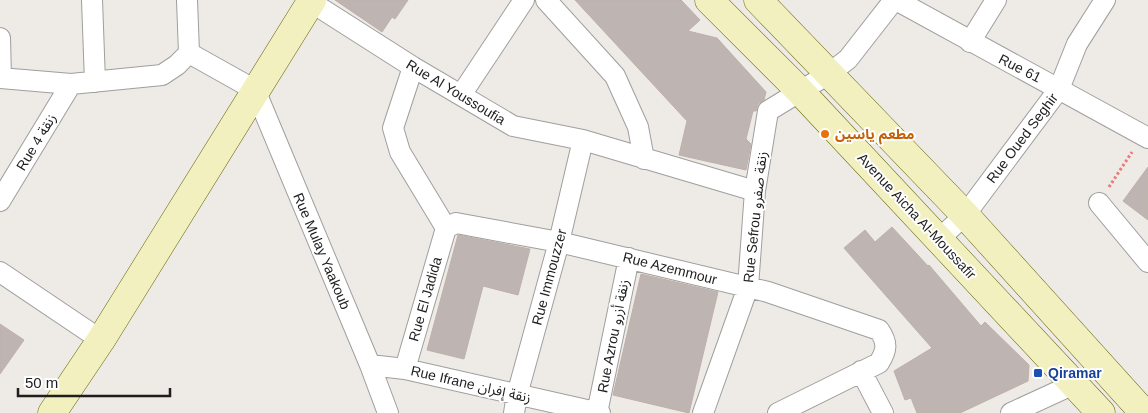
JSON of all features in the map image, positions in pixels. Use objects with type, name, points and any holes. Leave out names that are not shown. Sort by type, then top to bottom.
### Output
[{"type":"main road","name":"Avenue Aicha Al-Moussafir","points":[[709,0],[799,90],[1101,413]]},
{"type":"main road","points":[[758,0],[965,215],[1144,413]]},
{"type":"main road","points":[[52,413],[101,340],[311,1]]},
{"type":"street","points":[[92,0],[95,82]]},
{"type":"street","points":[[0,38],[0,78],[71,84],[162,75],[177,65],[189,53],[186,0]]},
{"type":"street","points":[[461,95],[524,0]]},
{"type":"street","points":[[546,0],[615,76],[638,127],[644,159]]},
{"type":"street","name":"Rue Sefrou زنقة صفرو","points":[[703,413],[748,287],[755,191],[768,111],[799,90],[830,73],[848,59],[895,0]]},
{"type":"street","name":"Rue 61","points":[[895,0],[970,42],[1146,133]]},
{"type":"street","points":[[970,42],[996,0]]},
{"type":"street","name":"Rue Oued Seghir","points":[[938,239],[965,215],[1059,89],[1076,44],[1105,0]]},
{"type":"street","name":"Rue Al Youssoufia","points":[[311,1],[413,67],[513,126],[584,140],[755,191]]},
{"type":"street","points":[[189,53],[255,90]]},
{"type":"street","points":[[413,67],[393,128],[400,152],[451,226]]},
{"type":"street","name":"Rue 4 زنقة","points":[[0,201],[71,84]]},
{"type":"street","name":"Rue Mulay Yaakoub","points":[[255,90],[370,365],[388,413]]},
{"type":"street","name":"Rue Immouzzer","points":[[515,404],[559,242],[584,140]]},
{"type":"street","points":[[1099,202],[1148,262]]},
{"type":"street","name":"Rue Azemmour","points":[[451,226],[559,242],[629,258],[748,287],[879,330],[886,340],[886,352],[879,363],[861,371]]},
{"type":"street","name":"Rue El Jadida","points":[[405,369],[451,226]]},
{"type":"street","name":"Rue Azrou زنقة أزرو","points":[[598,413],[629,258]]},
{"type":"street","points":[[0,272],[101,340]]},
{"type":"street","name":"Rue Ifrane زنقة إفران","points":[[370,365],[405,369],[515,404],[598,413]]},
{"type":"street","points":[[778,413],[861,371],[883,413]]},
{"type":"street","points":[[1011,413],[1074,384]]},
{"type":"path","points":[[1099,202],[1146,133]]},
{"type":"building","points":[[335,0],[408,0],[395,19],[392,17],[382,32]]},
{"type":"building","points":[[575,0],[681,0],[700,20],[688,31],[717,38],[766,92],[764,100],[758,104],[756,111],[753,111],[746,139],[751,144],[746,170],[679,155],[687,121]]},
{"type":"building","points":[[1148,167],[1148,220],[1123,201]]},
{"type":"building","points":[[892,227],[929,265],[981,326],[985,322],[1029,365],[1028,381],[960,413],[917,413],[911,398],[905,400],[894,371],[932,348],[844,248],[865,230],[875,242]]},
{"type":"building","points":[[458,235],[530,249],[518,295],[483,286],[464,359],[427,350]]},
{"type":"building","points":[[641,274],[718,292],[689,413],[613,395]]},
{"type":"building","points":[[0,324],[24,340],[0,374]]},
{"type":"place","name":"مطعم ياسين","points":[[825,134]]},
{"type":"place","name":"Qiramar","points":[[1038,373]]}]
